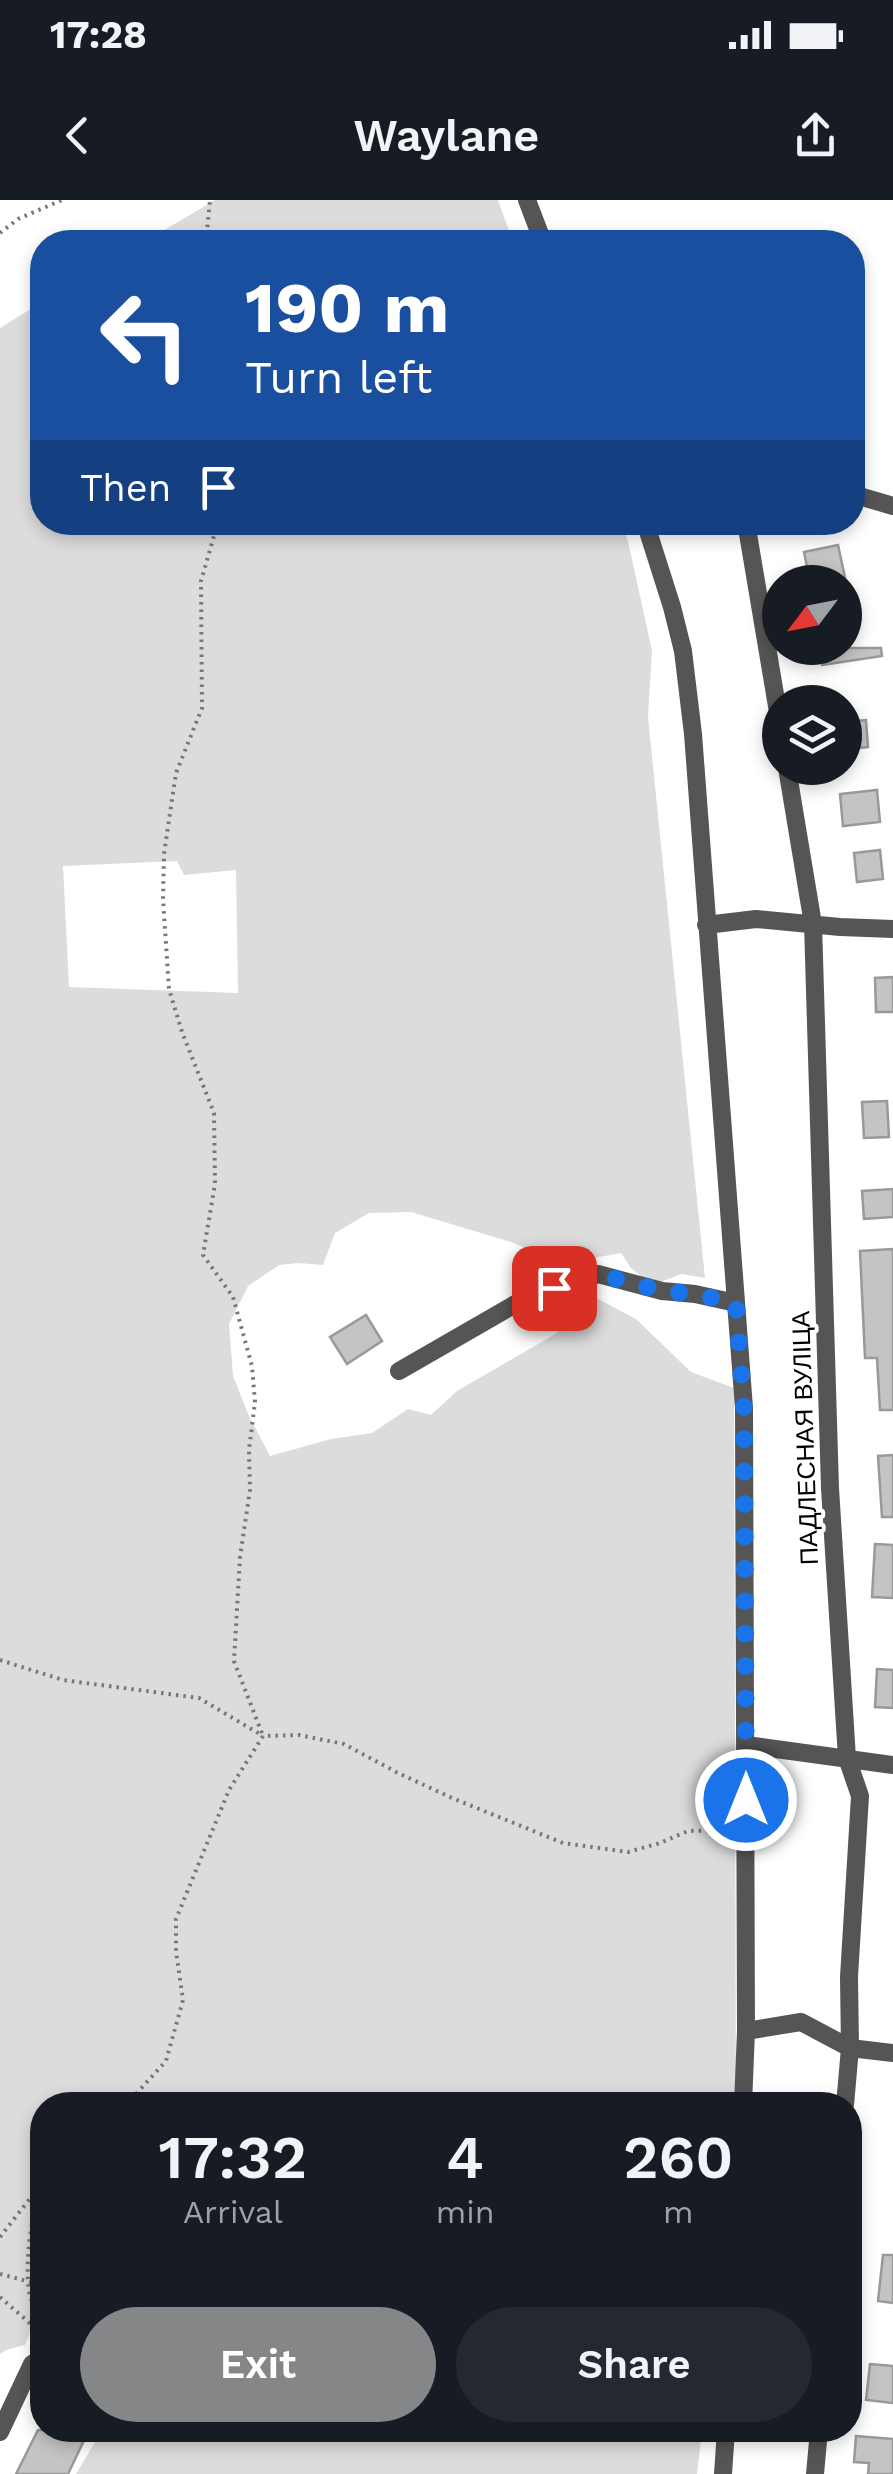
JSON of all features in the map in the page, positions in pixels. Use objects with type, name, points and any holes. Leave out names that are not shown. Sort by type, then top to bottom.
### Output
[{"type":"street","points":[[527,200],[538,230]]},
{"type":"street","points":[[865,498],[893,506]]},
{"type":"street","points":[[649,535],[683,651],[693,734],[744,1408],[744,2092]]},
{"type":"street","points":[[748,535],[773,685]]},
{"type":"street","name":"ПАДЛЕСНАЯ ВУЛІЦА","points":[[790,785],[813,924],[830,1488],[847,1758],[860,1796],[846,2092]]},
{"type":"street","points":[[706,925],[756,919],[893,928]]},
{"type":"street","points":[[398,1371],[517,1302],[598,1274],[662,1291],[736,1303]]},
{"type":"street","points":[[746,1745],[893,1764]]},
{"type":"street","points":[[746,2030],[801,2022],[850,2048],[893,2053]]},
{"type":"street","points":[[0,2432],[30,2368]]},
{"type":"street","points":[[723,2474],[725,2442]]},
{"type":"street","points":[[815,2474],[818,2442]]},
{"type":"path","points":[[0,233],[18,219],[62,200]]},
{"type":"path","points":[[207,230],[210,200]]},
{"type":"path","points":[[214,535],[201,581],[202,708],[176,773],[164,854],[163,899],[168,990],[214,1113],[214,1184],[203,1255],[232,1297],[252,1366],[255,1402],[249,1450],[250,1490],[240,1556],[234,1661],[263,1736]]},
{"type":"path","points":[[0,1660],[64,1680],[199,1698],[263,1736],[298,1735],[344,1744],[452,1798],[563,1842],[628,1852],[688,1831],[746,1828]]},
{"type":"path","points":[[138,2092],[166,2062],[184,2000],[176,1951],[176,1919],[229,1790],[263,1736]]},
{"type":"path","points":[[0,2237],[30,2200]]},
{"type":"path","points":[[30,2261],[30,2296]]},
{"type":"path","points":[[0,2274],[29,2282]]},
{"type":"path","points":[[0,2297],[30,2323]]},
{"type":"shaded area","points":[[215,200],[498,200],[509,230],[164,230]]},
{"type":"shaded area","points":[[30,309],[30,535],[625,535],[628,541],[652,651],[648,717],[705,1278],[682,1274],[652,1285],[631,1268],[621,1253],[560,1264],[514,1243],[411,1212],[369,1213],[335,1233],[323,1265],[279,1265],[248,1286],[229,1324],[233,1376],[270,1456],[331,1439],[372,1433],[408,1409],[431,1415],[457,1391],[557,1333],[579,1289],[636,1319],[691,1372],[734,1388],[736,2092],[30,2092],[30,2332],[25,2345],[0,2354],[0,328]],"holes":[[[177,861],[184,875],[236,870],[238,993],[69,987],[63,866]]]},
{"type":"shaded area","points":[[95,2442],[701,2442],[697,2474],[76,2474]]},
{"type":"building","points":[[838,545],[842,565],[807,565],[804,552]]},
{"type":"building","points":[[862,648],[881,648],[882,656],[862,659]]},
{"type":"building","points":[[862,720],[866,720],[868,747],[862,748]]},
{"type":"building","points":[[877,790],[880,822],[843,826],[840,794]]},
{"type":"building","points":[[880,850],[883,879],[857,882],[854,853]]},
{"type":"building","points":[[893,977],[893,1012],[876,1012],[875,978]]},
{"type":"building","points":[[887,1101],[889,1137],[864,1138],[862,1102]]},
{"type":"building","points":[[893,1189],[893,1217],[864,1219],[862,1191]]},
{"type":"building","points":[[893,1249],[893,1410],[880,1410],[877,1358],[865,1358],[860,1251]]},
{"type":"building","points":[[366,1315],[382,1341],[347,1364],[330,1337]]},
{"type":"building","points":[[893,1455],[893,1517],[882,1517],[878,1456]]},
{"type":"building","points":[[875,1544],[893,1545],[893,1598],[872,1597]]},
{"type":"building","points":[[877,1669],[893,1670],[893,1708],[875,1707]]},
{"type":"building","points":[[883,2255],[893,2255],[893,2303],[878,2301]]},
{"type":"building","points":[[870,2364],[893,2366],[893,2403],[866,2400]]},
{"type":"building","points":[[862,2436],[893,2439],[893,2474],[868,2474],[869,2463],[854,2462],[856,2442],[862,2442]]},
{"type":"building","points":[[32,2442],[83,2442],[68,2474],[16,2474]]},
{"type":"route","points":[[554,1288],[598,1274],[662,1291],[736,1303],[744,1408],[746,1800]]}]
